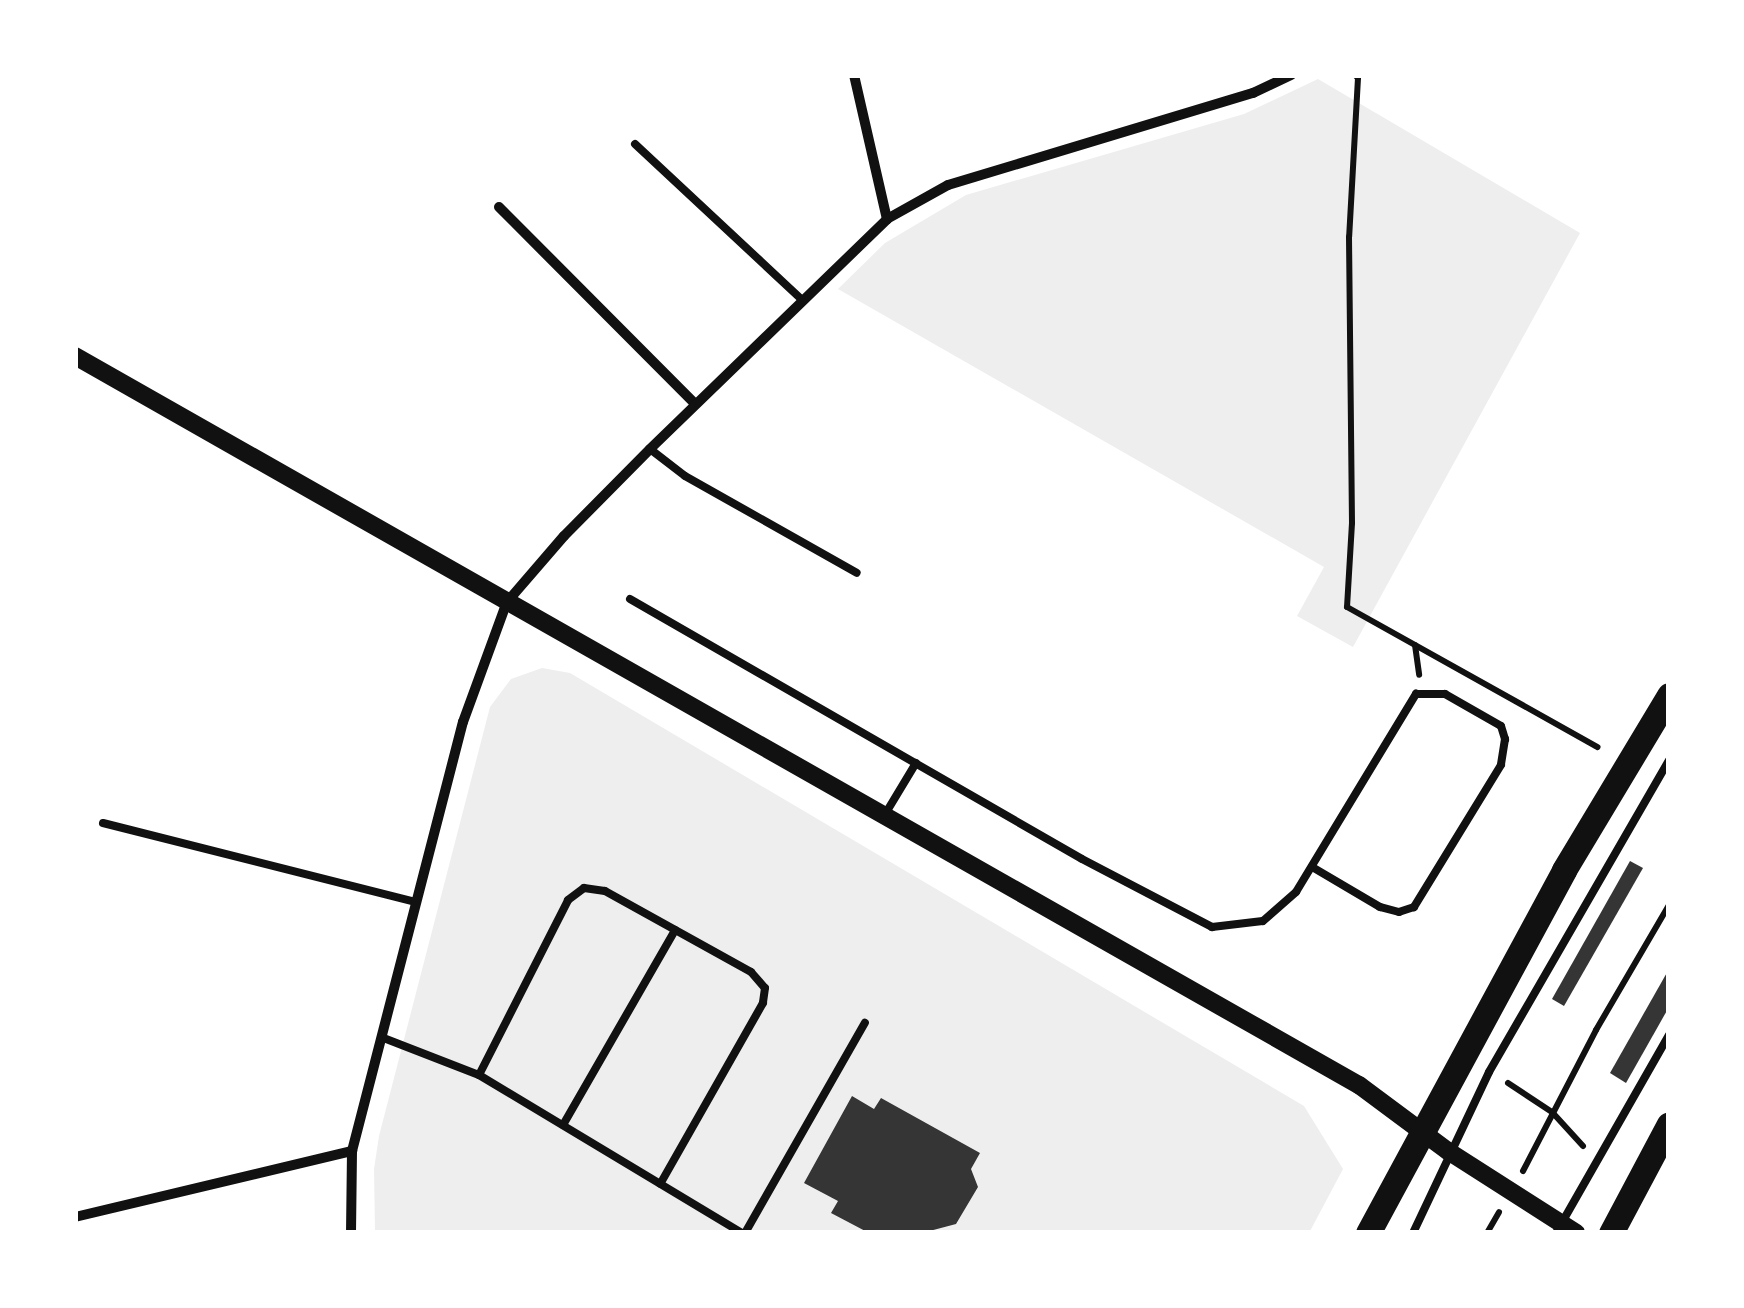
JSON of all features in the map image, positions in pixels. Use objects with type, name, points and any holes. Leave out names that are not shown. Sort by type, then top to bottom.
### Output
[{"type":"main road","points":[[1368,1233],[1420,1130],[1564,870],[1669,695]]},
{"type":"main road","points":[[1611,1233],[1669,1124]]},
{"type":"street","points":[[854,75],[887,219]]},
{"type":"street","points":[[351,1233],[352,1151],[475,682],[507,602],[564,536],[650,448],[887,219],[948,185],[1253,93],[1291,75]]},
{"type":"street","points":[[499,207],[695,404]]},
{"type":"street","points":[[75,356],[1358,1085],[1564,1230]]},
{"type":"street","points":[[75,1216],[352,1151]]},
{"type":"lane","points":[[635,144],[801,299]]},
{"type":"lane","points":[[650,448],[684,476],[857,574]]},
{"type":"lane","points":[[630,599],[1212,928],[1263,921],[1296,892],[1416,694],[1436,691],[1496,720],[1505,739],[1501,765],[1414,907],[1398,912],[1380,907],[1312,867]]},
{"type":"lane","points":[[1413,1233],[1448,1151],[1669,760]]},
{"type":"lane","points":[[884,816],[916,763]]},
{"type":"lane","points":[[103,823],[416,902]]},
{"type":"lane","points":[[480,1075],[575,892],[595,887],[605,891],[751,972],[760,978],[765,996],[660,1184]]},
{"type":"lane","points":[[562,1126],[675,930]]},
{"type":"lane","points":[[382,1038],[480,1075],[744,1233],[865,1022]]},
{"type":"lane","points":[[1564,1230],[1669,1036]]},
{"type":"path","points":[[1355,75],[1348,238],[1352,523],[1347,607],[1597,747]]},
{"type":"path","points":[[1532,1155],[1552,1112],[1669,905]]},
{"type":"path","points":[[1508,1084],[1552,1112],[1584,1146]]},
{"type":"shaded area","points":[[1318,79],[1580,233],[1353,647],[1297,616],[1324,567],[838,289],[885,243],[966,195],[1244,114]]},
{"type":"shaded area","points":[[542,668],[570,673],[1304,1106],[1343,1169],[1309,1233],[375,1233],[374,1169],[379,1136],[490,707],[511,679]]},
{"type":"building","points":[[1630,861],[1643,868],[1564,1006],[1552,999]]},
{"type":"building","points":[[1669,969],[1669,1007],[1626,1083],[1610,1073]]},
{"type":"building","points":[[852,1096],[874,1109],[881,1098],[980,1153],[971,1169],[978,1187],[956,1224],[922,1233],[869,1233],[831,1213],[838,1201],[804,1183]]}]
